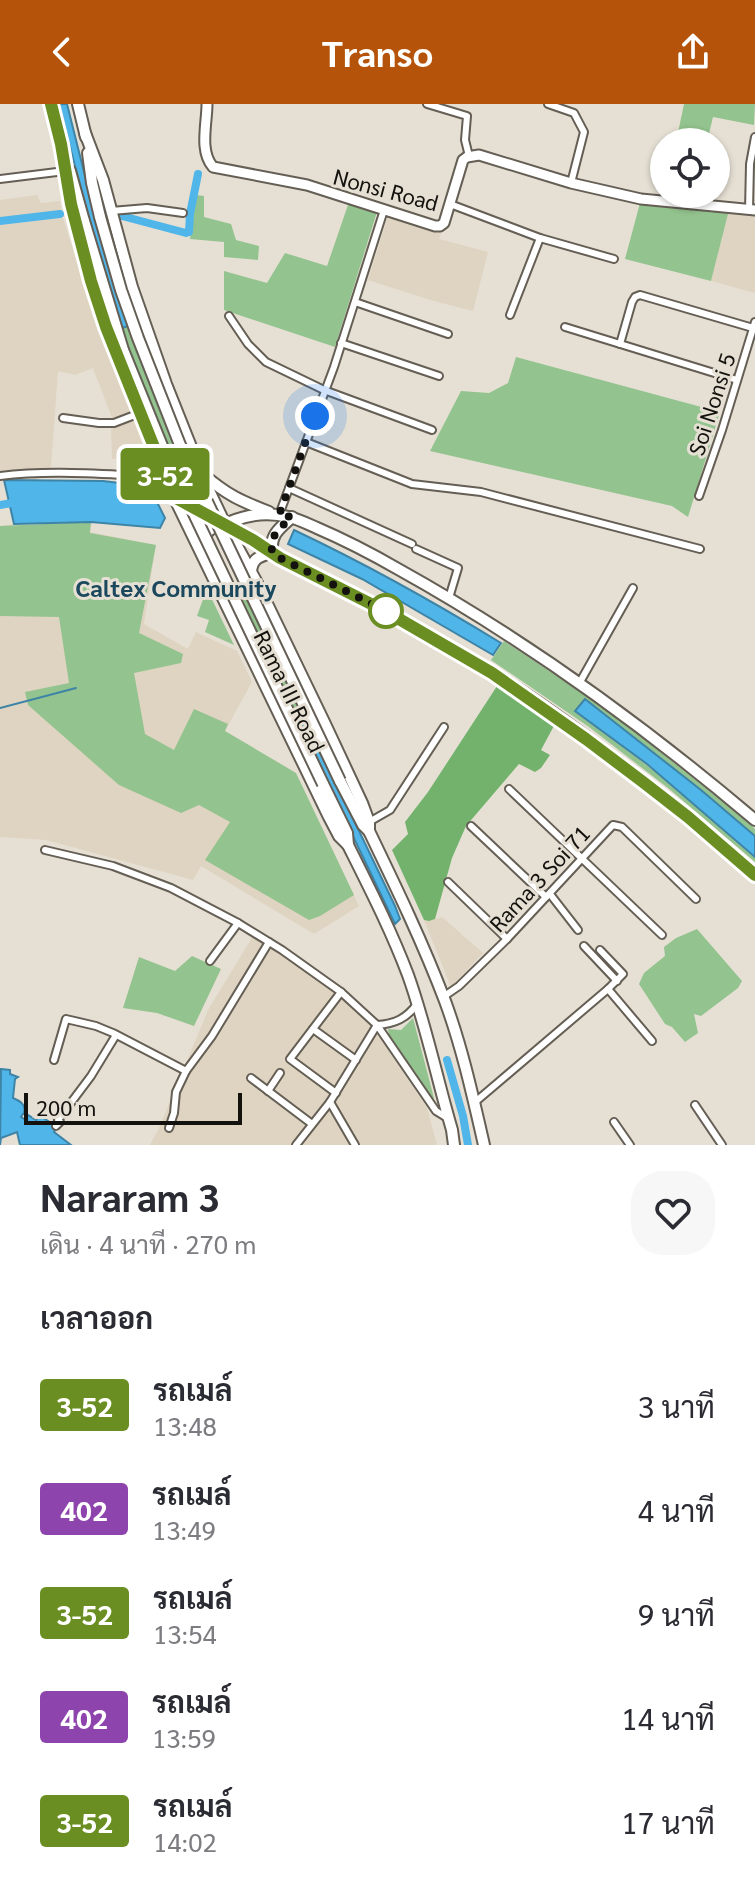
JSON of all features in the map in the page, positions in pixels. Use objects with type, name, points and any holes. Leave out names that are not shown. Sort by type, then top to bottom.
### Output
[{"type":"main road","name":"Rama III Road","points":[[51,104],[123,350],[164,451],[347,833],[348,845]]},
{"type":"main road","name":"Rama III Road","points":[[78,104],[100,217],[133,326],[155,385],[180,445],[340,781],[363,825],[369,826]]},
{"type":"main road","name":"Rama III Road","points":[[85,133],[103,180],[132,287],[166,384],[225,524],[320,713],[443,997],[484,1145]]},
{"type":"main road","name":"Rama III Road","points":[[61,144],[71,204],[106,327],[199,551],[339,836],[348,845],[386,923],[417,1004],[454,1145]]},
{"type":"main road","points":[[154,447],[163,450],[174,448],[186,434]]},
{"type":"main road","points":[[202,473],[239,500],[279,515]]},
{"type":"main road","points":[[174,497],[280,558],[401,619],[492,673],[586,739],[688,817],[755,875]]},
{"type":"main road","points":[[199,551],[209,529],[215,525],[246,516],[279,515],[292,517],[362,550],[449,598],[580,682],[679,757],[755,820]]},
{"type":"main road","points":[[272,552],[272,537],[276,530],[292,517]]},
{"type":"main road","points":[[218,588],[221,576],[230,570],[239,568],[251,571],[256,559],[272,552]]},
{"type":"street","name":"Nonsi Road","points":[[207,104],[205,150],[213,167],[307,185],[440,226],[444,223],[463,160],[469,156]]},
{"type":"street","points":[[427,104],[467,116],[465,146],[469,156],[479,155],[571,183],[641,199],[752,210],[750,164],[755,137]]},
{"type":"street","points":[[548,104],[574,113],[584,132],[571,183]]},
{"type":"street","points":[[0,179],[65,171]]},
{"type":"street","points":[[450,204],[540,238],[614,259]]},
{"type":"street","points":[[111,211],[147,208],[183,213]]},
{"type":"street","points":[[279,515],[341,343],[384,210]]},
{"type":"street","points":[[510,315],[540,238]]},
{"type":"street","points":[[620,344],[632,302],[640,295],[754,325]]},
{"type":"street","points":[[355,302],[448,334]]},
{"type":"street","points":[[229,316],[248,344],[266,362],[324,390],[432,430]]},
{"type":"street","name":"Soi Nonsi 5","points":[[699,496],[753,338],[754,325]]},
{"type":"street","points":[[565,327],[737,380]]},
{"type":"street","points":[[341,343],[439,376]]},
{"type":"street","points":[[63,418],[114,423],[140,413]]},
{"type":"street","points":[[306,442],[412,484],[481,492],[700,549]]},
{"type":"street","points":[[0,476],[73,473],[167,479]]},
{"type":"street","points":[[289,488],[458,568],[449,598]]},
{"type":"street","points":[[580,682],[633,588]]},
{"type":"street","points":[[369,826],[390,810],[444,727]]},
{"type":"street","points":[[509,789],[662,935]]},
{"type":"street","name":"Rama 3 Soi 71","points":[[443,997],[459,986],[507,939],[613,825],[622,827],[696,899]]},
{"type":"street","points":[[471,826],[548,896],[578,930]]},
{"type":"street","points":[[45,850],[113,866],[171,888],[269,942],[341,992],[377,1025],[436,1111],[449,1119]]},
{"type":"street","points":[[448,882],[507,939]]},
{"type":"street","points":[[210,961],[238,923]]},
{"type":"street","points":[[169,1128],[176,1092],[186,1071],[212,1036],[269,942]]},
{"type":"street","points":[[584,946],[617,981]]},
{"type":"street","points":[[474,1103],[623,974],[600,950]]},
{"type":"street","points":[[608,989],[652,1041]]},
{"type":"street","points":[[336,1093],[290,1059],[341,992]]},
{"type":"street","points":[[377,1025],[401,1020],[417,1004]]},
{"type":"street","points":[[54,1060],[66,1019],[96,1026],[186,1071]]},
{"type":"street","points":[[296,1145],[330,1102],[377,1025]]},
{"type":"street","points":[[313,1029],[356,1060]]},
{"type":"street","points":[[56,1126],[116,1035]]},
{"type":"street","points":[[268,1091],[280,1073]]},
{"type":"street","points":[[251,1078],[312,1124]]},
{"type":"street","points":[[330,1102],[352,1143]]},
{"type":"street","points":[[695,1105],[722,1145]]},
{"type":"street","points":[[614,1122],[630,1145]]},
{"type":"shaded area","points":[[37,195],[41,203],[60,201],[61,211],[0,219],[0,200]]},
{"type":"shaded area","points":[[729,210],[755,212],[755,293],[711,281]]},
{"type":"shaded area","points":[[388,216],[442,231],[439,239],[488,252],[473,311],[368,280]]},
{"type":"shaded area","points":[[63,218],[99,331],[154,474],[128,472],[126,462],[120,458],[112,459],[111,428],[115,426],[93,368],[75,375],[58,371],[51,467],[37,480],[0,480],[0,225]]},
{"type":"shaded area","points":[[14,524],[90,532],[156,545],[144,624],[188,649],[196,632],[237,651],[252,682],[225,731],[296,773],[359,906],[314,934],[201,866],[193,880],[46,840],[0,837],[0,526]]},
{"type":"shaded area","points":[[442,917],[483,953],[451,987],[424,920]]},
{"type":"shaded area","points":[[253,936],[331,989],[367,1019],[427,1108],[437,1145],[150,1145],[208,1010]]},
{"type":"green space","points":[[684,104],[755,104],[754,125],[713,117],[710,128],[679,128]]},
{"type":"green space","points":[[196,195],[204,196],[204,217],[231,224],[236,240],[259,246],[258,260],[224,257],[224,242],[190,239]]},
{"type":"green space","points":[[349,202],[377,212],[335,347],[224,310],[224,271],[267,283],[285,253],[327,266]]},
{"type":"green space","points":[[640,203],[650,204],[650,208],[729,210],[711,281],[625,259]]},
{"type":"green space","points":[[132,327],[175,443],[160,446],[136,385],[122,328]]},
{"type":"green space","points":[[516,357],[720,412],[688,517],[672,506],[430,451],[461,391],[489,393],[508,383]]},
{"type":"green space","points":[[91,522],[90,533],[156,545],[139,633],[183,654],[181,663],[134,673],[145,734],[174,750],[194,709],[228,724],[225,731],[296,773],[354,895],[309,920],[205,860],[230,822],[199,805],[181,813],[119,785],[28,705],[25,692],[69,683],[59,617],[0,616],[0,526]]},
{"type":"green space","points":[[239,581],[245,583],[304,711],[290,719],[227,587]]},
{"type":"green space","points":[[207,588],[234,645],[205,632],[209,620],[197,616]]},
{"type":"green space","points":[[504,641],[605,708],[742,817],[755,829],[755,836],[585,699],[575,711],[689,800],[755,857],[755,862],[668,788],[589,727],[491,660]]},
{"type":"green space","points":[[499,683],[556,722],[541,750],[550,755],[535,772],[519,764],[466,826],[452,858],[435,919],[424,920],[392,850],[408,834],[405,822]]},
{"type":"green space","points":[[697,929],[742,981],[738,988],[701,1016],[694,1014],[698,1033],[685,1042],[672,1027],[665,1024],[639,984],[644,973],[665,956],[664,947]]},
{"type":"green space","points":[[192,956],[221,969],[194,1026],[157,1013],[123,1008],[139,957],[175,971]]},
{"type":"green space","points":[[413,1018],[433,1099],[389,1035],[388,1029],[401,1030]]},
{"type":"water","points":[[59,104],[67,104],[96,220],[128,326],[122,328],[94,240]]},
{"type":"water","points":[[4,480],[103,481],[137,485],[154,496],[165,518],[160,528],[91,522],[14,524]]},
{"type":"water","points":[[294,530],[399,584],[501,643],[493,655],[362,579],[288,544]]},
{"type":"water","points":[[585,699],[755,836],[755,857],[647,764],[575,711]]},
{"type":"water","points":[[302,712],[395,906],[400,919],[395,924],[295,715]]},
{"type":"water","points":[[1,1069],[10,1070],[10,1074],[18,1077],[15,1079],[13,1098],[24,1107],[26,1114],[21,1117],[26,1120],[28,1115],[36,1120],[39,1115],[57,1127],[54,1132],[71,1145],[20,1145],[17,1132],[1,1138],[0,1145]]},
{"type":"waterway","points":[[122,216],[189,232],[198,174]]},
{"type":"waterway","points":[[0,221],[60,214]]},
{"type":"waterway","points":[[0,505],[17,502]]},
{"type":"waterway","points":[[0,708],[76,688]]},
{"type":"waterway","points":[[447,1060],[468,1145]]},
{"type":"bus line","name":"3-52","points":[[51,104],[71,204],[91,281],[106,327],[174,497],[280,558],[387,612],[492,673],[643,782],[755,875]]},
{"type":"district","name":"Caltex Community","points":[[176,587]]},
{"type":"route","points":[[315,416],[279,515],[292,517],[276,530],[272,537],[272,552],[386,611]]}]
